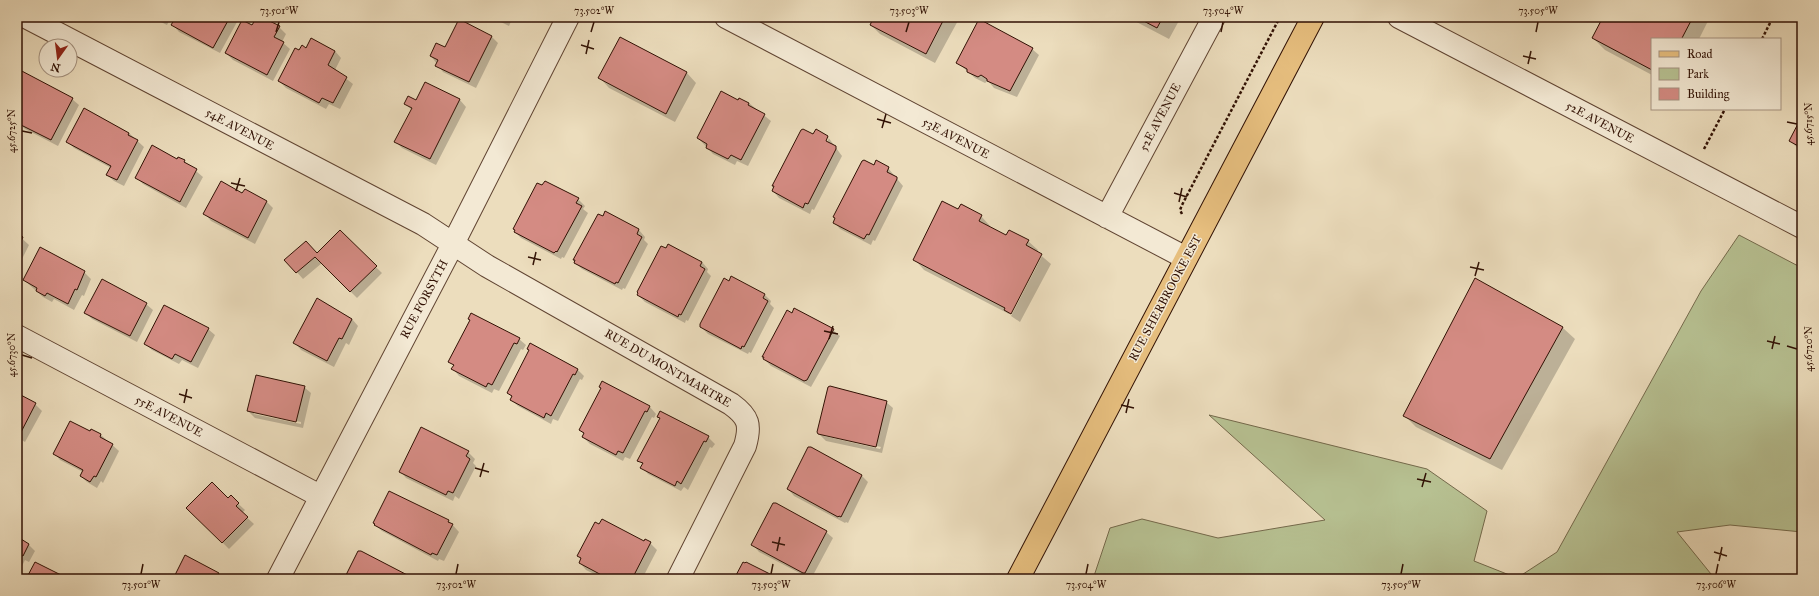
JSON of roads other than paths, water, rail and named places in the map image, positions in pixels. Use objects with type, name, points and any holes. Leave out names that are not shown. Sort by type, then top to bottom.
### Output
[{"type":"main road","name":"RUE SHERBROOKE EST","points":[[1018,579],[1313,17]]},
{"type":"street","name":"54E AVENUE","points":[[26,17],[423,224],[453,244]]},
{"type":"street","name":"RUE FORSYTH","points":[[278,579],[320,496],[453,244],[568,17]]},
{"type":"street","name":"53E AVENUE","points":[[726,17],[1186,258]]},
{"type":"street","name":"52E AVENUE","points":[[1107,217],[1214,17]]},
{"type":"street","name":"52E AVENUE","points":[[1399,17],[1802,228]]},
{"type":"street","name":"RUE DU MONTMARTRE","points":[[453,244],[486,266],[731,404],[741,411],[748,420],[749,433],[745,446],[678,579]]},
{"type":"street","name":"55E AVENUE","points":[[17,336],[320,496]]}]
